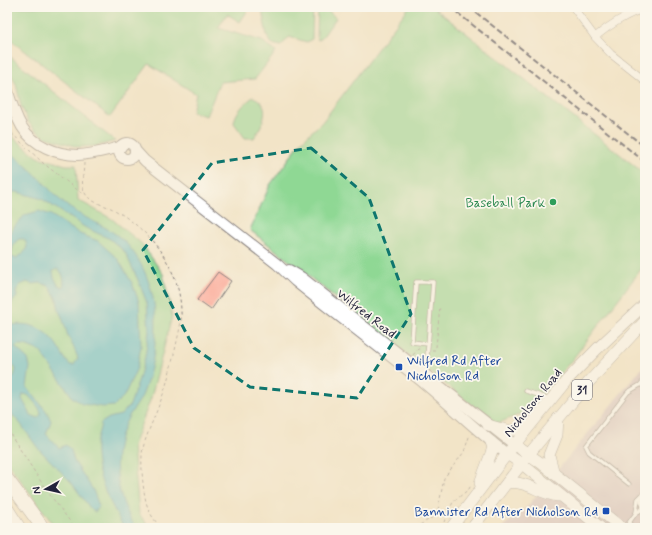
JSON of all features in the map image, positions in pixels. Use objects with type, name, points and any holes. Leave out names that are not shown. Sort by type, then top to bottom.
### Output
[{"type":"highway","points":[[7,479],[43,528]]},
{"type":"highway","points":[[7,509],[19,528]]},
{"type":"main road","points":[[7,89],[22,127],[27,135],[40,144],[57,152],[78,155],[106,150],[119,152]]},
{"type":"main road","name":"Wilfred Road","points":[[119,152],[125,158],[138,157],[277,264],[301,286],[515,445]]},
{"type":"main road","name":"Nicholson Road","points":[[452,528],[507,454],[567,380],[597,348],[645,304]]},
{"type":"main road","name":"31","points":[[472,528],[558,418],[606,362],[645,322]]},
{"type":"main road","name":"Wilfred Road","points":[[420,375],[491,442],[507,454]]},
{"type":"main road","points":[[554,474],[549,455],[557,435],[558,418]]},
{"type":"main road","points":[[488,425],[510,431],[523,429],[531,424]]},
{"type":"main road","points":[[476,495],[493,448],[491,442]]},
{"type":"main road","points":[[515,445],[529,454],[622,528]]},
{"type":"main road","points":[[507,454],[522,464],[601,528]]},
{"type":"main road","points":[[507,484],[512,483],[528,485],[551,495],[562,497]]},
{"type":"street","points":[[573,7],[596,38],[611,54],[645,81]]},
{"type":"street","points":[[596,38],[605,29],[638,10],[645,9]]},
{"type":"lane","points":[[420,375],[427,358],[433,282],[416,282],[412,342],[428,344]]},
{"type":"lane","points":[[629,484],[589,452],[586,446],[628,392],[640,385],[645,379]]},
{"type":"lane","points":[[526,391],[547,398],[553,398]]},
{"type":"lane","points":[[636,513],[638,499],[645,492]]},
{"type":"lane","points":[[642,496],[645,512]]},
{"type":"lane","points":[[625,528],[636,513],[644,506]]},
{"type":"lane","points":[[641,528],[645,522]]},
{"type":"path","points":[[7,129],[43,163],[80,192],[92,200],[123,215],[146,233],[170,265],[180,296],[182,310],[181,322],[160,403],[142,455],[146,501],[150,513],[161,528]]},
{"type":"path","points":[[119,152],[120,160],[125,162],[138,157]]},
{"type":"path","points":[[84,158],[82,183],[85,194]]},
{"type":"path","points":[[431,350],[435,350],[436,347],[440,306]]},
{"type":"path","points":[[410,358],[418,349],[424,349]]},
{"type":"path","points":[[7,429],[47,491],[75,528]]},
{"type":"path","points":[[415,528],[436,514],[444,478],[464,452],[472,430]]},
{"type":"path","points":[[440,528],[444,523],[453,502],[469,489],[474,481]]},
{"type":"highlighted area","points":[[311,148],[369,198],[411,314],[357,398],[250,387],[194,348],[143,250],[212,163]]},
{"type":"shaded area","points":[[645,364],[645,528],[501,528],[527,507]]},
{"type":"green space","points":[[7,7],[250,7],[240,22],[227,14],[218,28],[262,41],[276,52],[255,79],[220,82],[206,116],[192,112],[196,94],[149,64],[110,117],[7,37]]},
{"type":"green space","points":[[262,7],[313,7],[312,39],[307,42],[289,37],[281,46],[272,44],[267,36]]},
{"type":"green space","points":[[318,7],[324,7],[336,18],[321,39],[318,40],[317,36]]},
{"type":"green space","points":[[409,7],[433,7],[645,174],[645,264],[572,360],[528,411],[496,424],[250,230],[270,185],[301,142],[323,121]]},
{"type":"green space","points":[[7,54],[115,141],[97,146],[78,147],[45,137],[35,130],[29,123],[21,106],[16,84],[7,67]]},
{"type":"green space","points":[[253,97],[261,102],[265,110],[263,120],[254,138],[245,138],[234,123],[236,115],[241,108]]},
{"type":"green space","points":[[7,120],[14,138],[38,157],[66,165],[76,165],[78,200],[112,219],[142,244],[163,274],[172,316],[151,398],[133,446],[139,514],[150,528],[56,528],[7,462]]},
{"type":"water","points":[[7,149],[34,173],[57,198],[76,212],[121,238],[136,256],[145,272],[151,289],[155,307],[156,325],[152,361],[142,396],[129,416],[123,430],[117,458],[119,487],[123,501],[136,528],[124,528],[108,498],[100,477],[96,455],[96,444],[101,423],[109,418],[121,415],[130,405],[145,357],[149,331],[147,303],[125,252],[110,239],[86,228],[42,199],[17,192],[7,192]]},
{"type":"water","points":[[39,211],[51,215],[80,234],[98,241],[118,259],[132,283],[139,302],[141,346],[137,368],[124,396],[114,406],[103,407],[82,404],[73,398],[40,351],[25,345],[18,345],[15,347],[28,359],[30,367],[27,387],[47,412],[51,421],[46,434],[59,448],[66,445],[71,450],[74,461],[93,490],[99,506],[95,512],[90,508],[71,482],[37,447],[20,423],[7,409],[7,383],[15,374],[16,369],[13,365],[7,365],[7,326],[22,324],[34,327],[46,333],[51,338],[70,365],[74,365],[78,358],[68,336],[59,311],[57,300],[49,286],[41,283],[32,284],[27,282],[20,285],[16,291],[17,297],[7,308],[7,241],[13,228],[25,215]],"holes":[[[19,239],[24,239],[27,247],[23,254],[16,258],[11,257],[12,249]],[[57,269],[62,274],[64,279],[63,287],[58,285],[53,271]],[[23,394],[28,395],[34,402],[41,414],[38,418],[31,415],[22,399]]]},
{"type":"building","points":[[218,272],[231,281],[211,310],[197,300]]},
{"type":"railway","points":[[450,7],[645,162]]},
{"type":"railway","points":[[469,7],[645,147]]},
{"type":"place","name":"Baseball Park","points":[[553,202]]},
{"type":"place","name":"Wilfred Rd After Nicholson Rd","points":[[399,367]]},
{"type":"place","name":"Bannister Rd After Nicholson Rd","points":[[606,511]]}]
